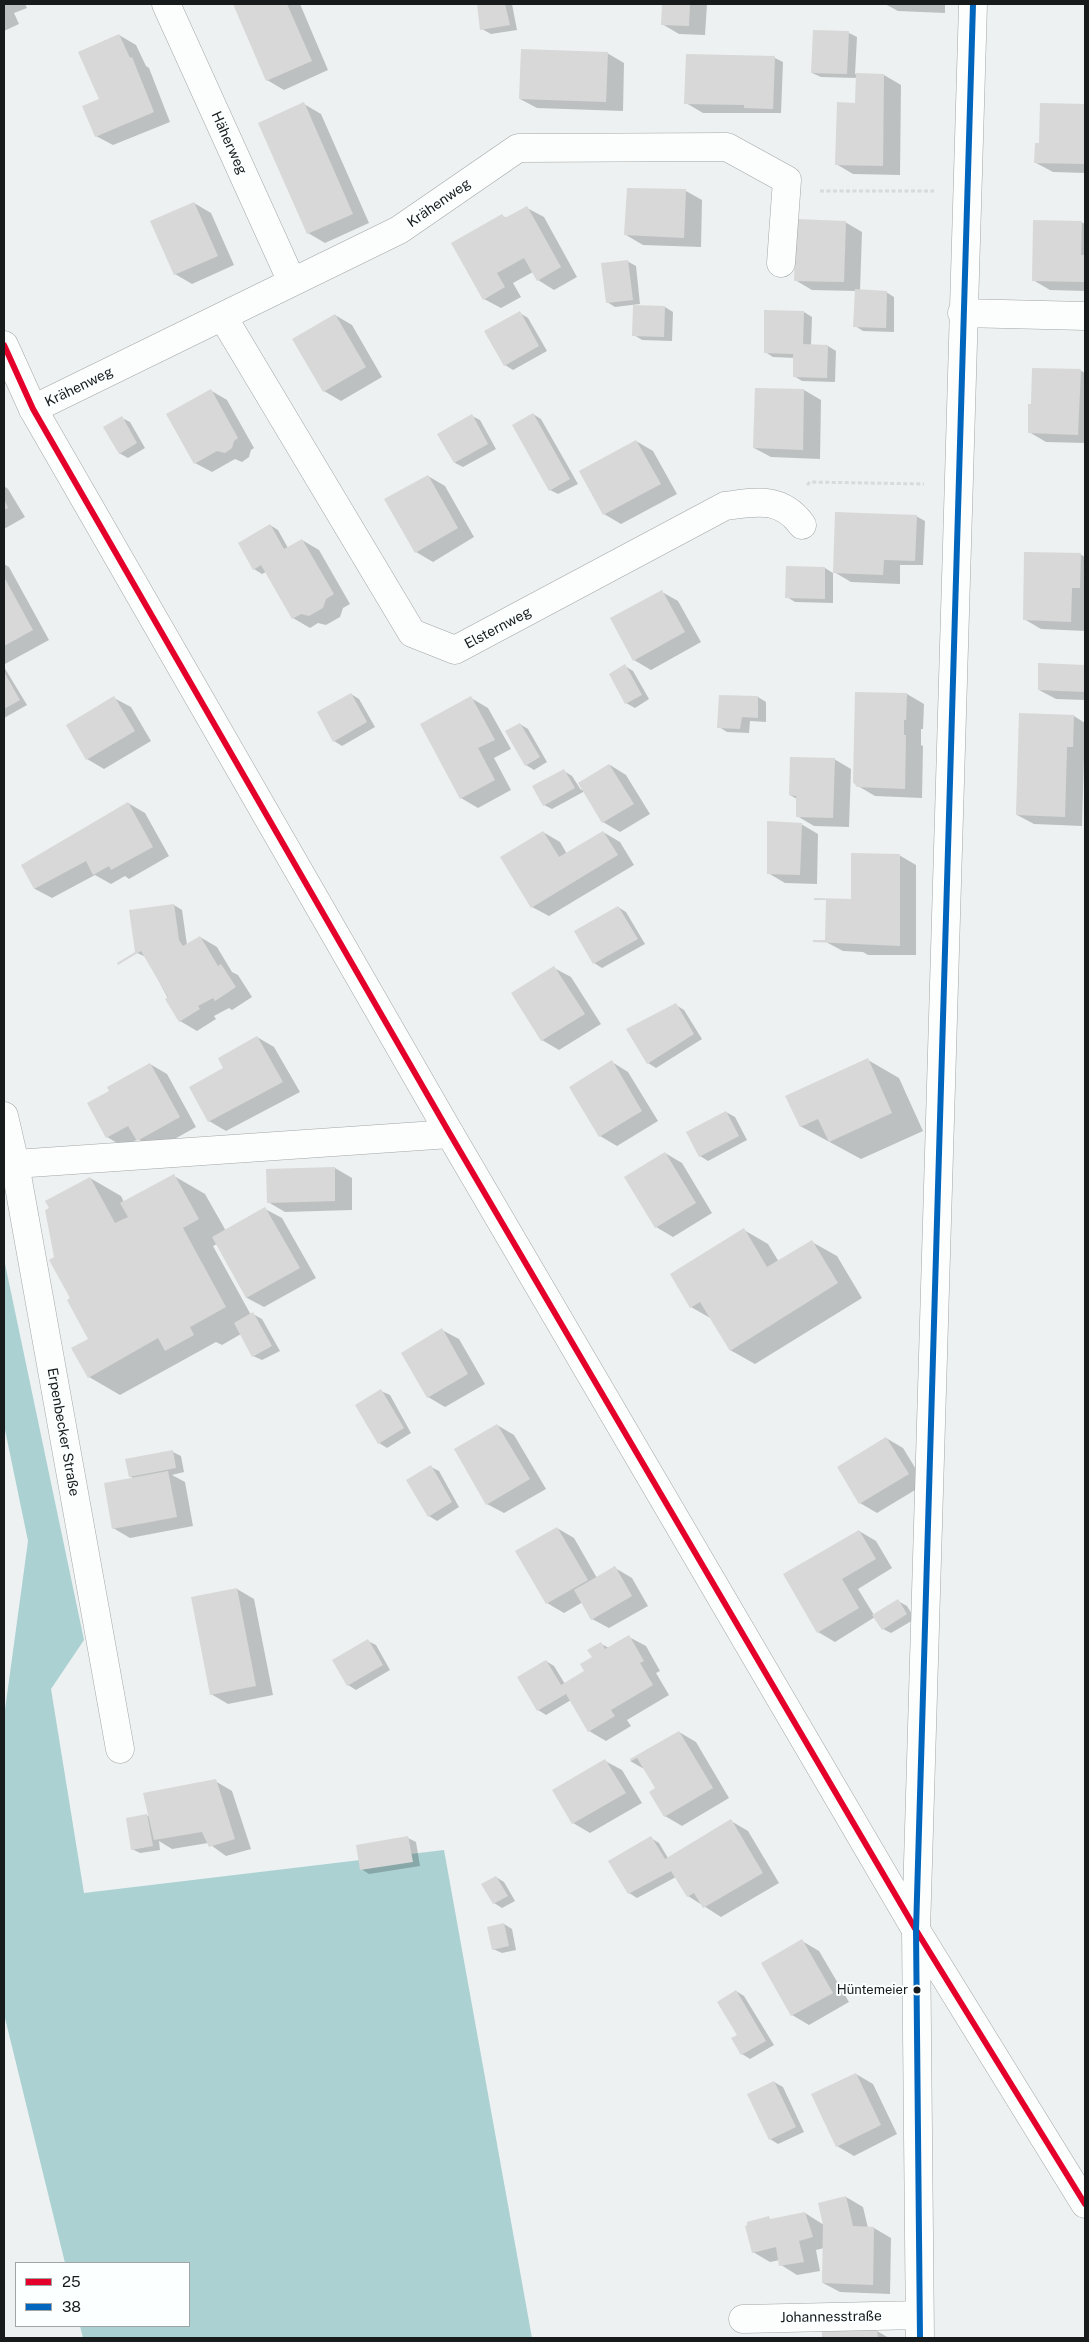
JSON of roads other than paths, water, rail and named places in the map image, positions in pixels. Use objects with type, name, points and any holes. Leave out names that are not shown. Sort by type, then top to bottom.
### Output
[{"type":"street","name":"Häherweg","points":[[166,4],[292,282]]},
{"type":"street","name":"Johannesstraße","points":[[743,2319],[920,2327],[916,1930],[962,313],[973,4]]},
{"type":"street","name":"Krähenweg","points":[[33,409],[400,230],[518,148],[727,147],[787,180],[781,263]]},
{"type":"street","points":[[962,313],[1085,316]]},
{"type":"street","name":"Elsternweg","points":[[223,316],[412,633],[455,650],[725,506],[759,502],[779,505],[794,514],[802,525]]},
{"type":"street","points":[[4,345],[33,409],[450,1134],[916,1930],[1085,2204]]},
{"type":"street","name":"Erpenbecker Straße","points":[[4,1116],[15,1164],[120,1749]]},
{"type":"street","points":[[15,1164],[450,1134]]},
{"type":"place","name":"Hüntemeier","points":[[917,1990]]}]
